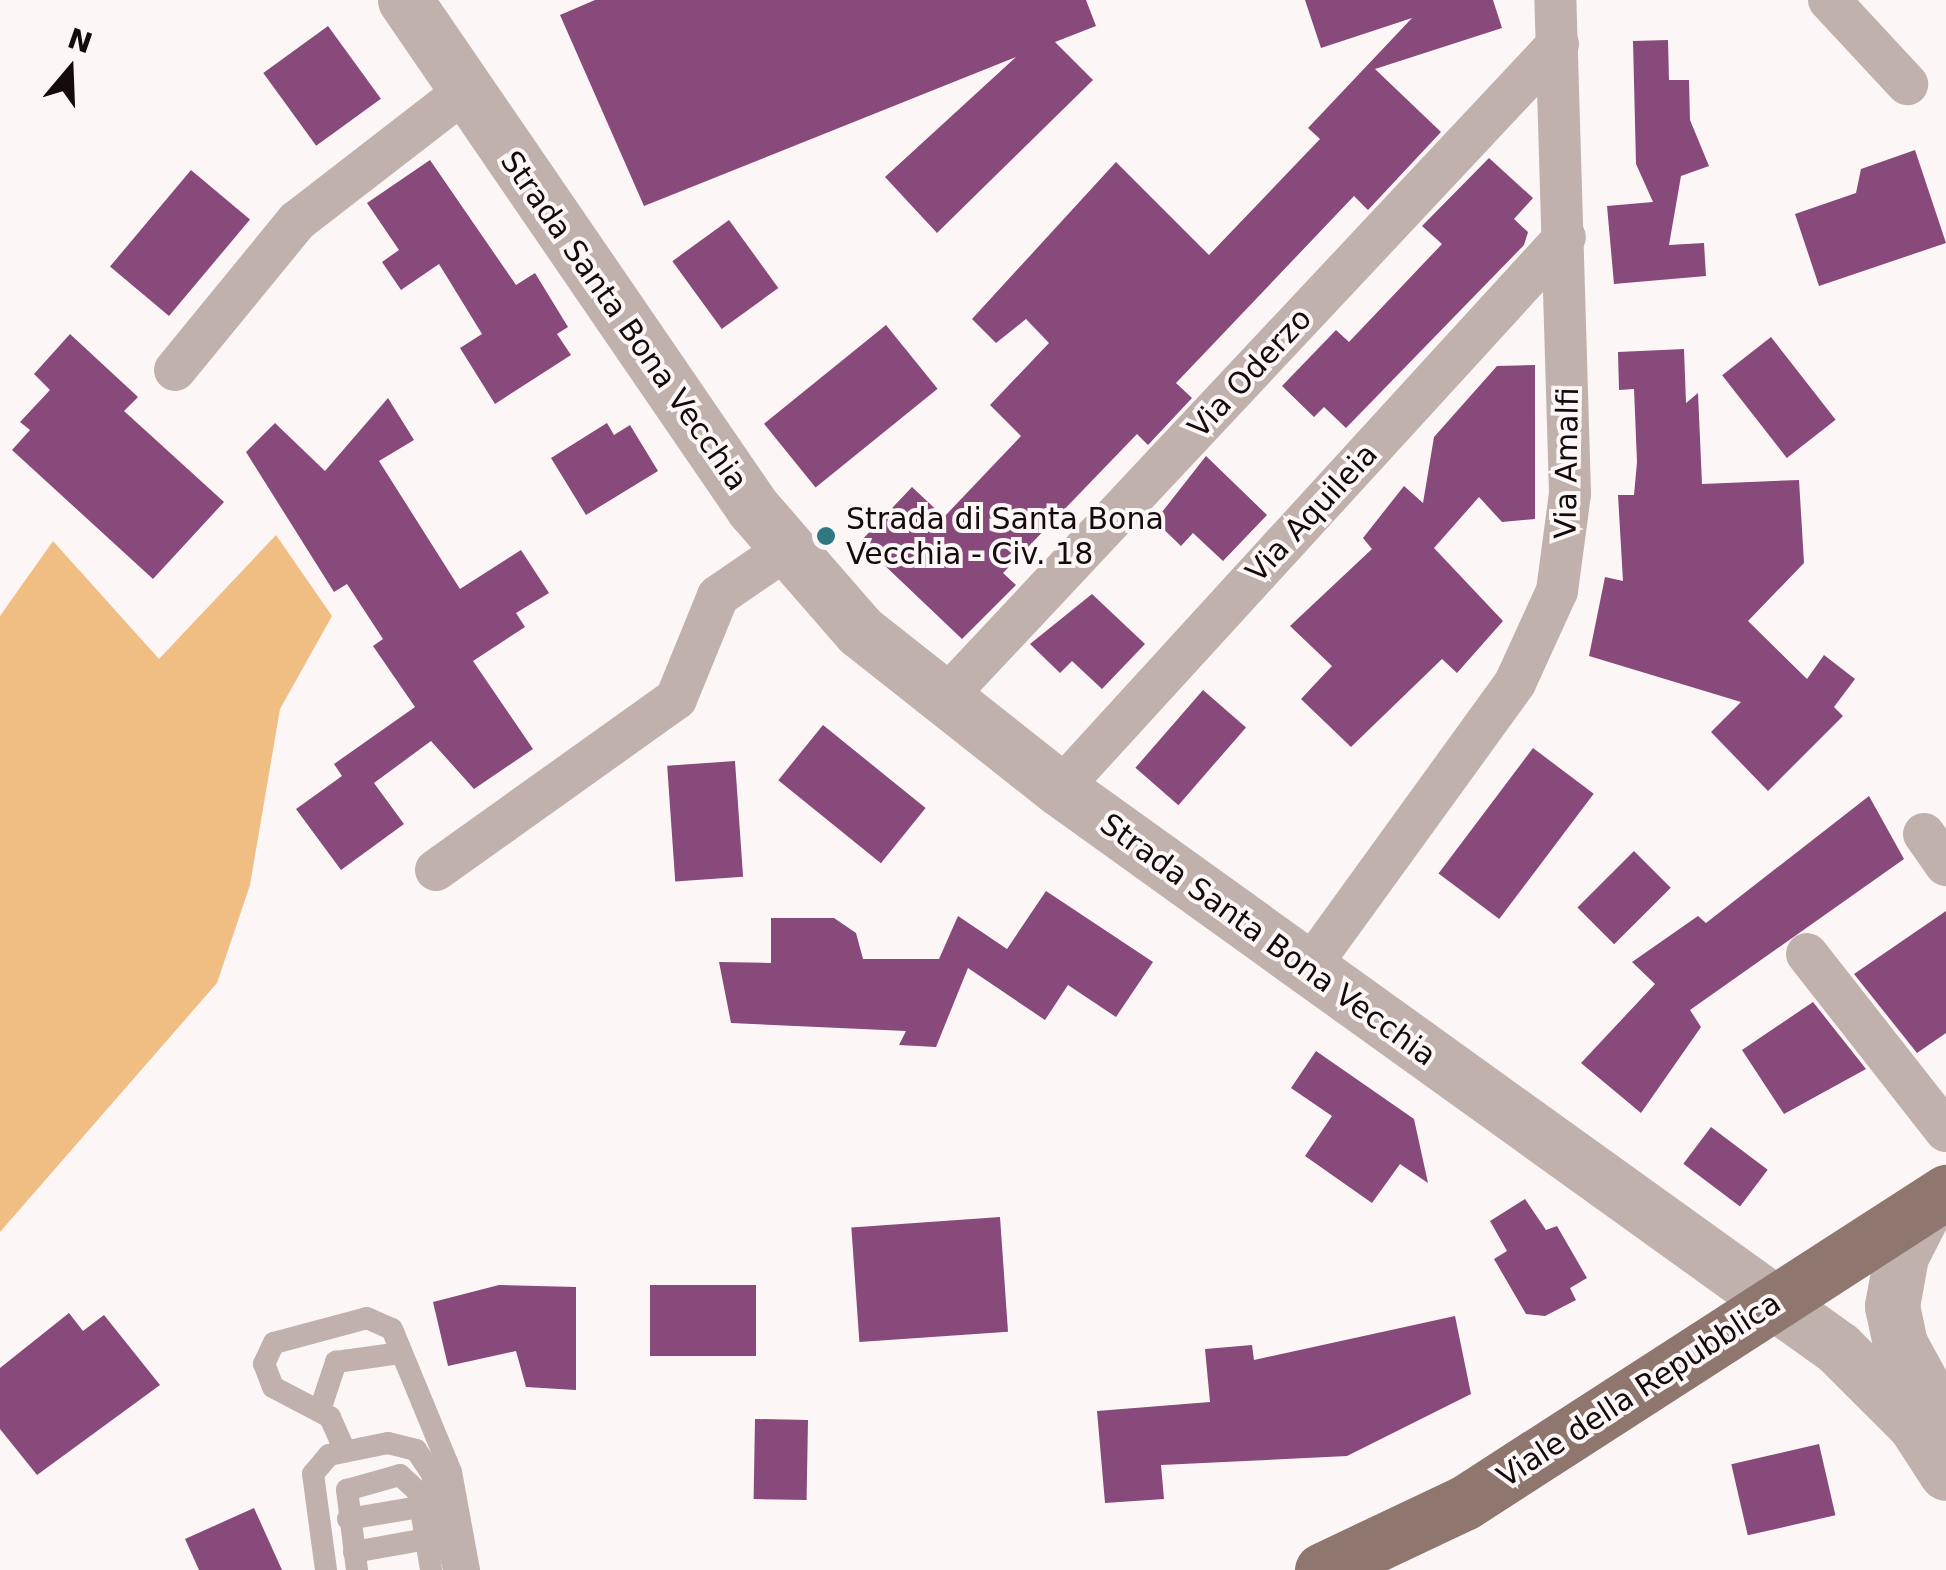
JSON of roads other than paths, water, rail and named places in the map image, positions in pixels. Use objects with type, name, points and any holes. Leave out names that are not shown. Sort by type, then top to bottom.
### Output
[{"type":"main road","name":"Viale della Repubblica","points":[[1322,1570],[1464,1503],[1936,1199]]},
{"type":"street","name":"Strada Santa Bona Vecchia","points":[[404,0],[785,550],[941,702],[1853,1360],[1946,1473]]},
{"type":"street","name":"Via Amalfi","points":[[1308,969],[1514,684],[1546,624],[1570,526],[1556,0]]},
{"type":"street","points":[[1829,0],[1907,84]]},
{"type":"street","name":"Via Oderzo","points":[[941,702],[1558,44]]},
{"type":"street","points":[[175,370],[298,221],[465,91]]},
{"type":"street","name":"Via Aquileia","points":[[1060,789],[1565,237]]},
{"type":"street","points":[[436,870],[676,698],[718,596],[785,550]]},
{"type":"street","points":[[1807,954],[1946,1132]]},
{"type":"street","points":[[1936,1199],[1901,1256],[1892,1306],[1900,1344],[1943,1411]]},
{"type":"lane","points":[[345,1451],[320,1410],[273,1387],[264,1364],[274,1343],[368,1318],[392,1328],[460,1502],[469,1570]]},
{"type":"lane","points":[[320,1410],[336,1362],[402,1353]]},
{"type":"lane","points":[[326,1570],[310,1485],[319,1462],[345,1451],[388,1443],[416,1450],[439,1494],[454,1570]]},
{"type":"lane","points":[[426,1539],[355,1561],[348,1518],[356,1480],[400,1475],[420,1507],[426,1539],[431,1570]]},
{"type":"lane","points":[[348,1518],[420,1507]]},
{"type":"place","name":"Strada di Santa Bona Vecchia - Civ. 18","points":[[826,536]]}]
